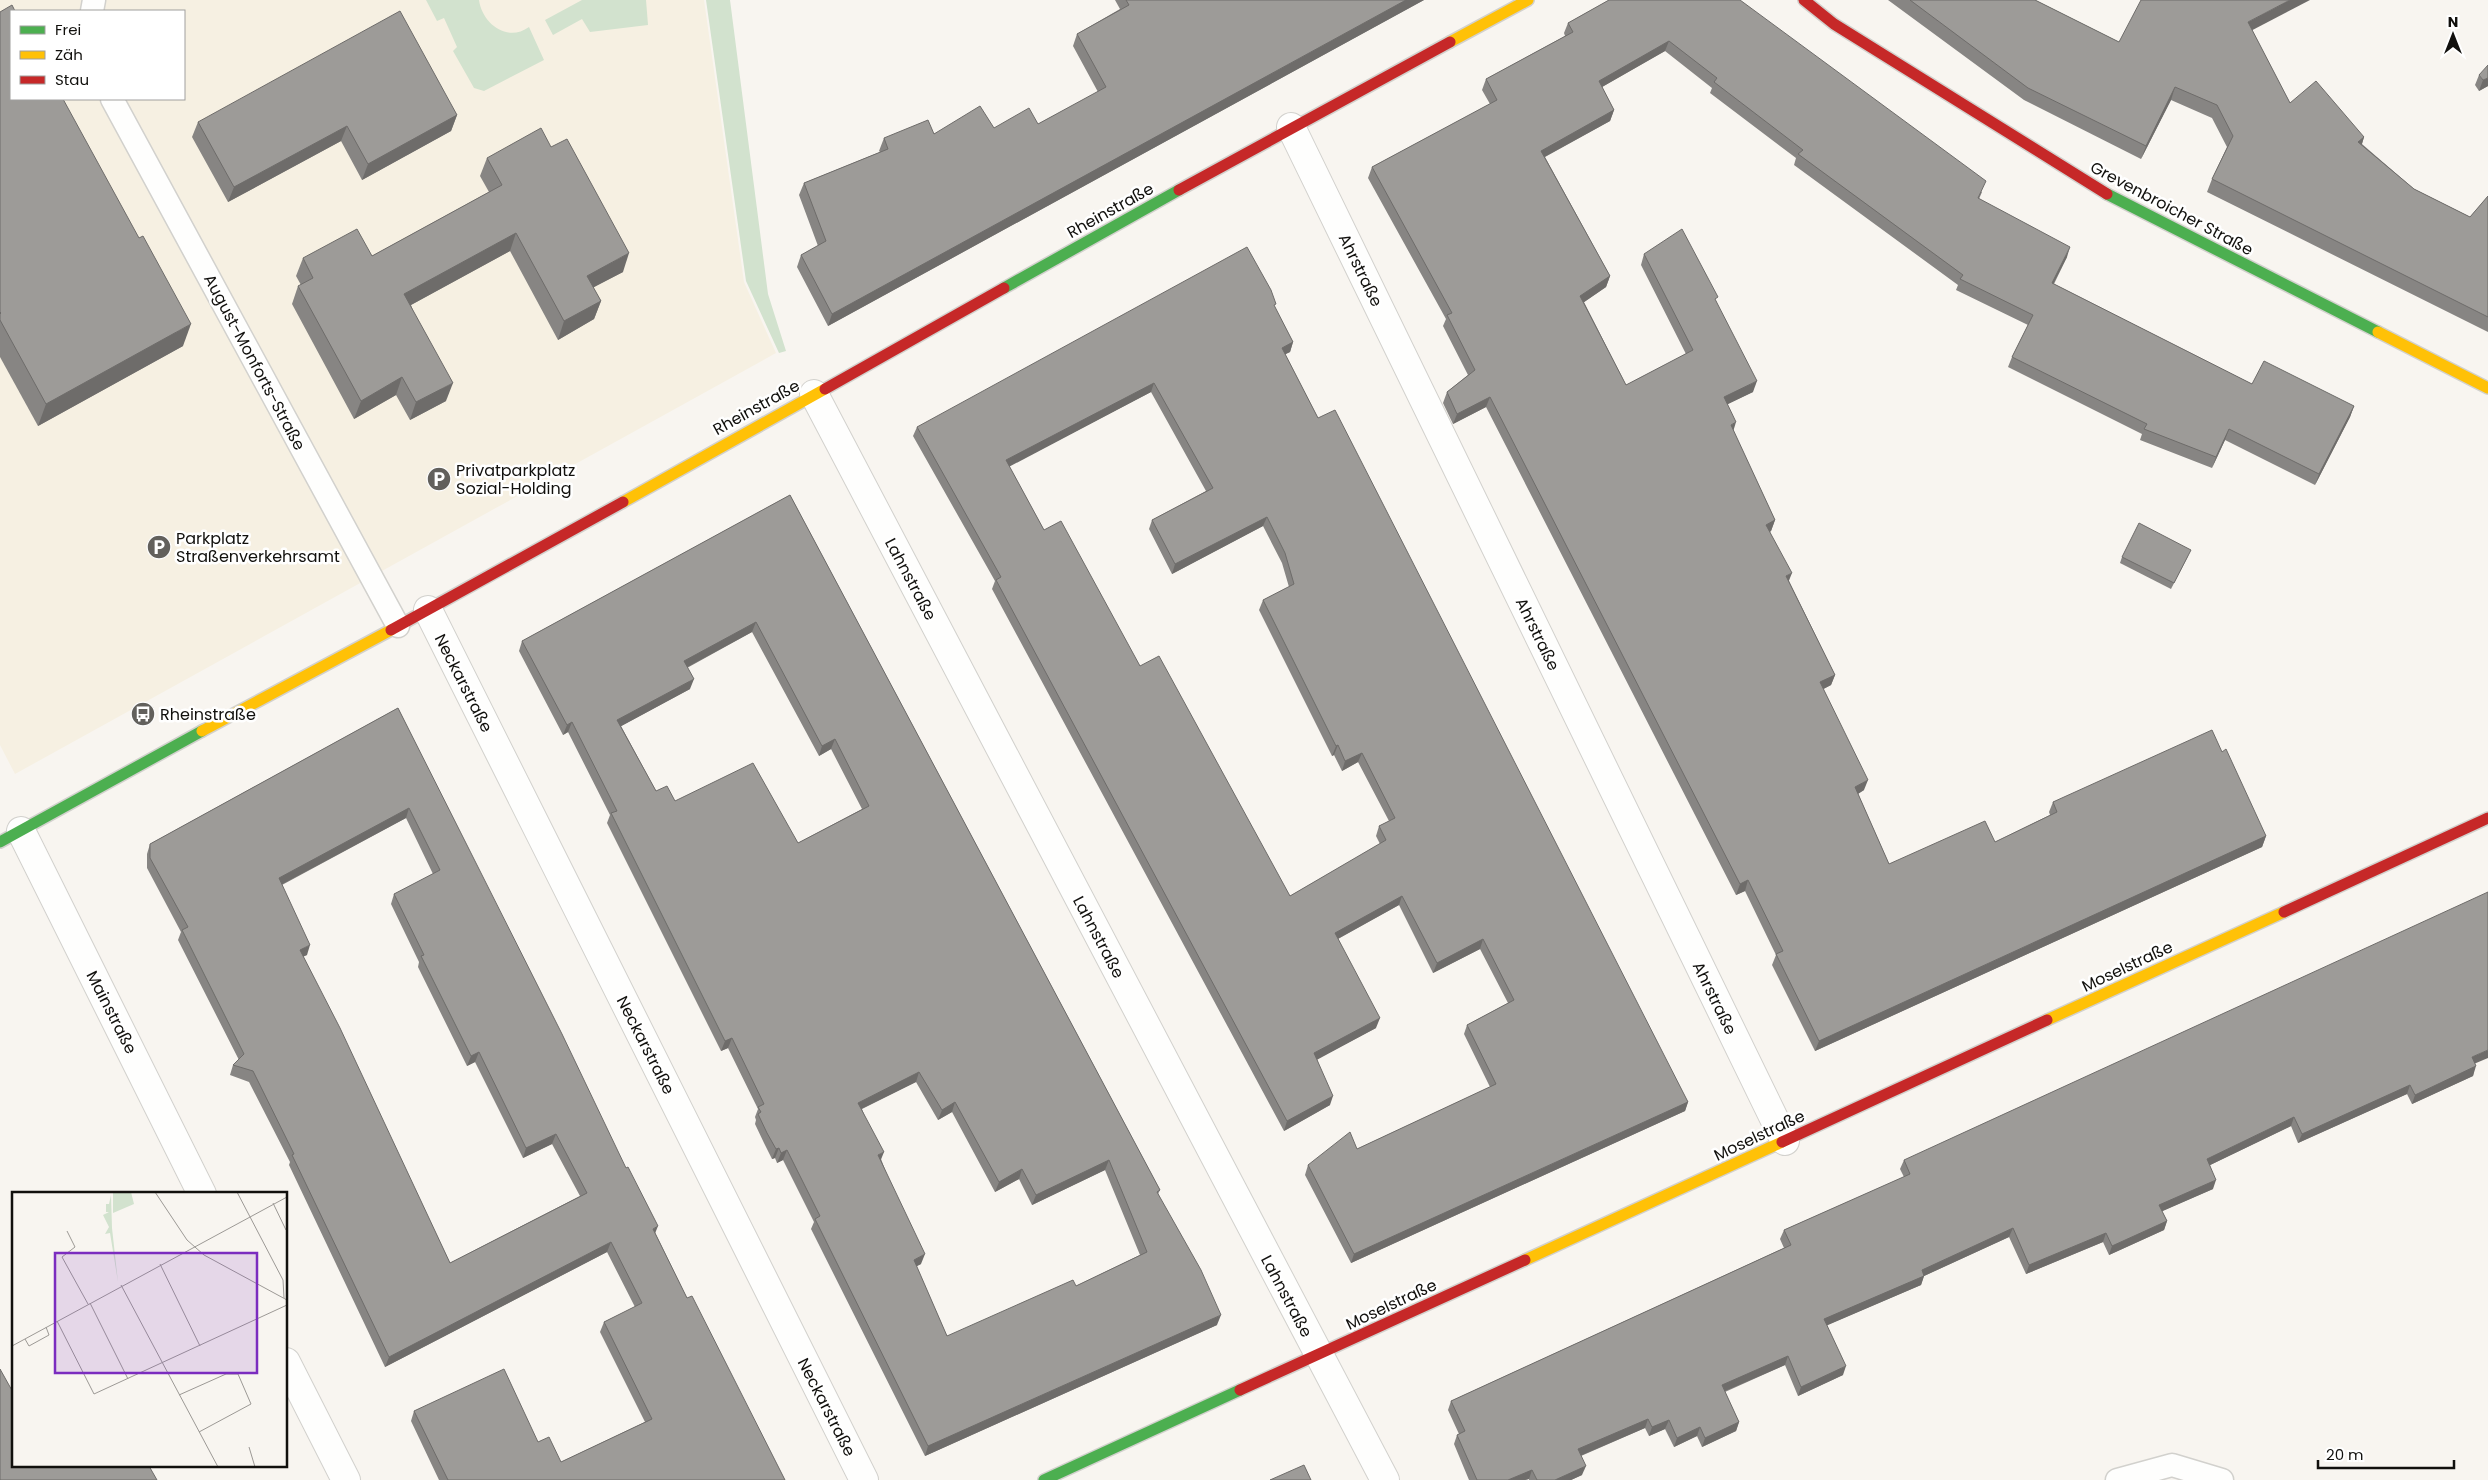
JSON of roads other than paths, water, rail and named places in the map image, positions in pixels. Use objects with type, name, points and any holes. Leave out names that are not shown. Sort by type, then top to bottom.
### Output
[{"type":"street","name":"Rheinstraße","points":[[10,837],[188,738],[428,610],[1292,127],[1528,0]]},
{"type":"street","name":"Grevenbroicher Straße","points":[[1804,0],[1834,24],[2121,203],[2488,388]]},
{"type":"street","name":"Ahrstraße","points":[[1292,127],[1785,1141]]},
{"type":"street","name":"Lahnstraße","points":[[814,394],[1318,1356],[1385,1480]]},
{"type":"street","name":"Neckarstraße","points":[[428,610],[864,1480]]},
{"type":"street","name":"Moselstraße","points":[[1044,1480],[2488,818]]},
{"type":"street","name":"Mainstraße","points":[[10,837],[201,1192]]},
{"type":"street","points":[[288,1366],[346,1480]]},
{"type":"lane","name":"August-Monforts-Straße","points":[[113,100],[398,626]]},
{"type":"lane","points":[[2117,1480],[2172,1465],[2222,1480]]},
{"type":"place","name":"Privatparkplatz Sozial-Holding","points":[[439,479]]},
{"type":"place","name":"Parkplatz Straßenverkehrsamt","points":[[159,547]]},
{"type":"place","name":"Rheinstraße","points":[[143,714]]}]
